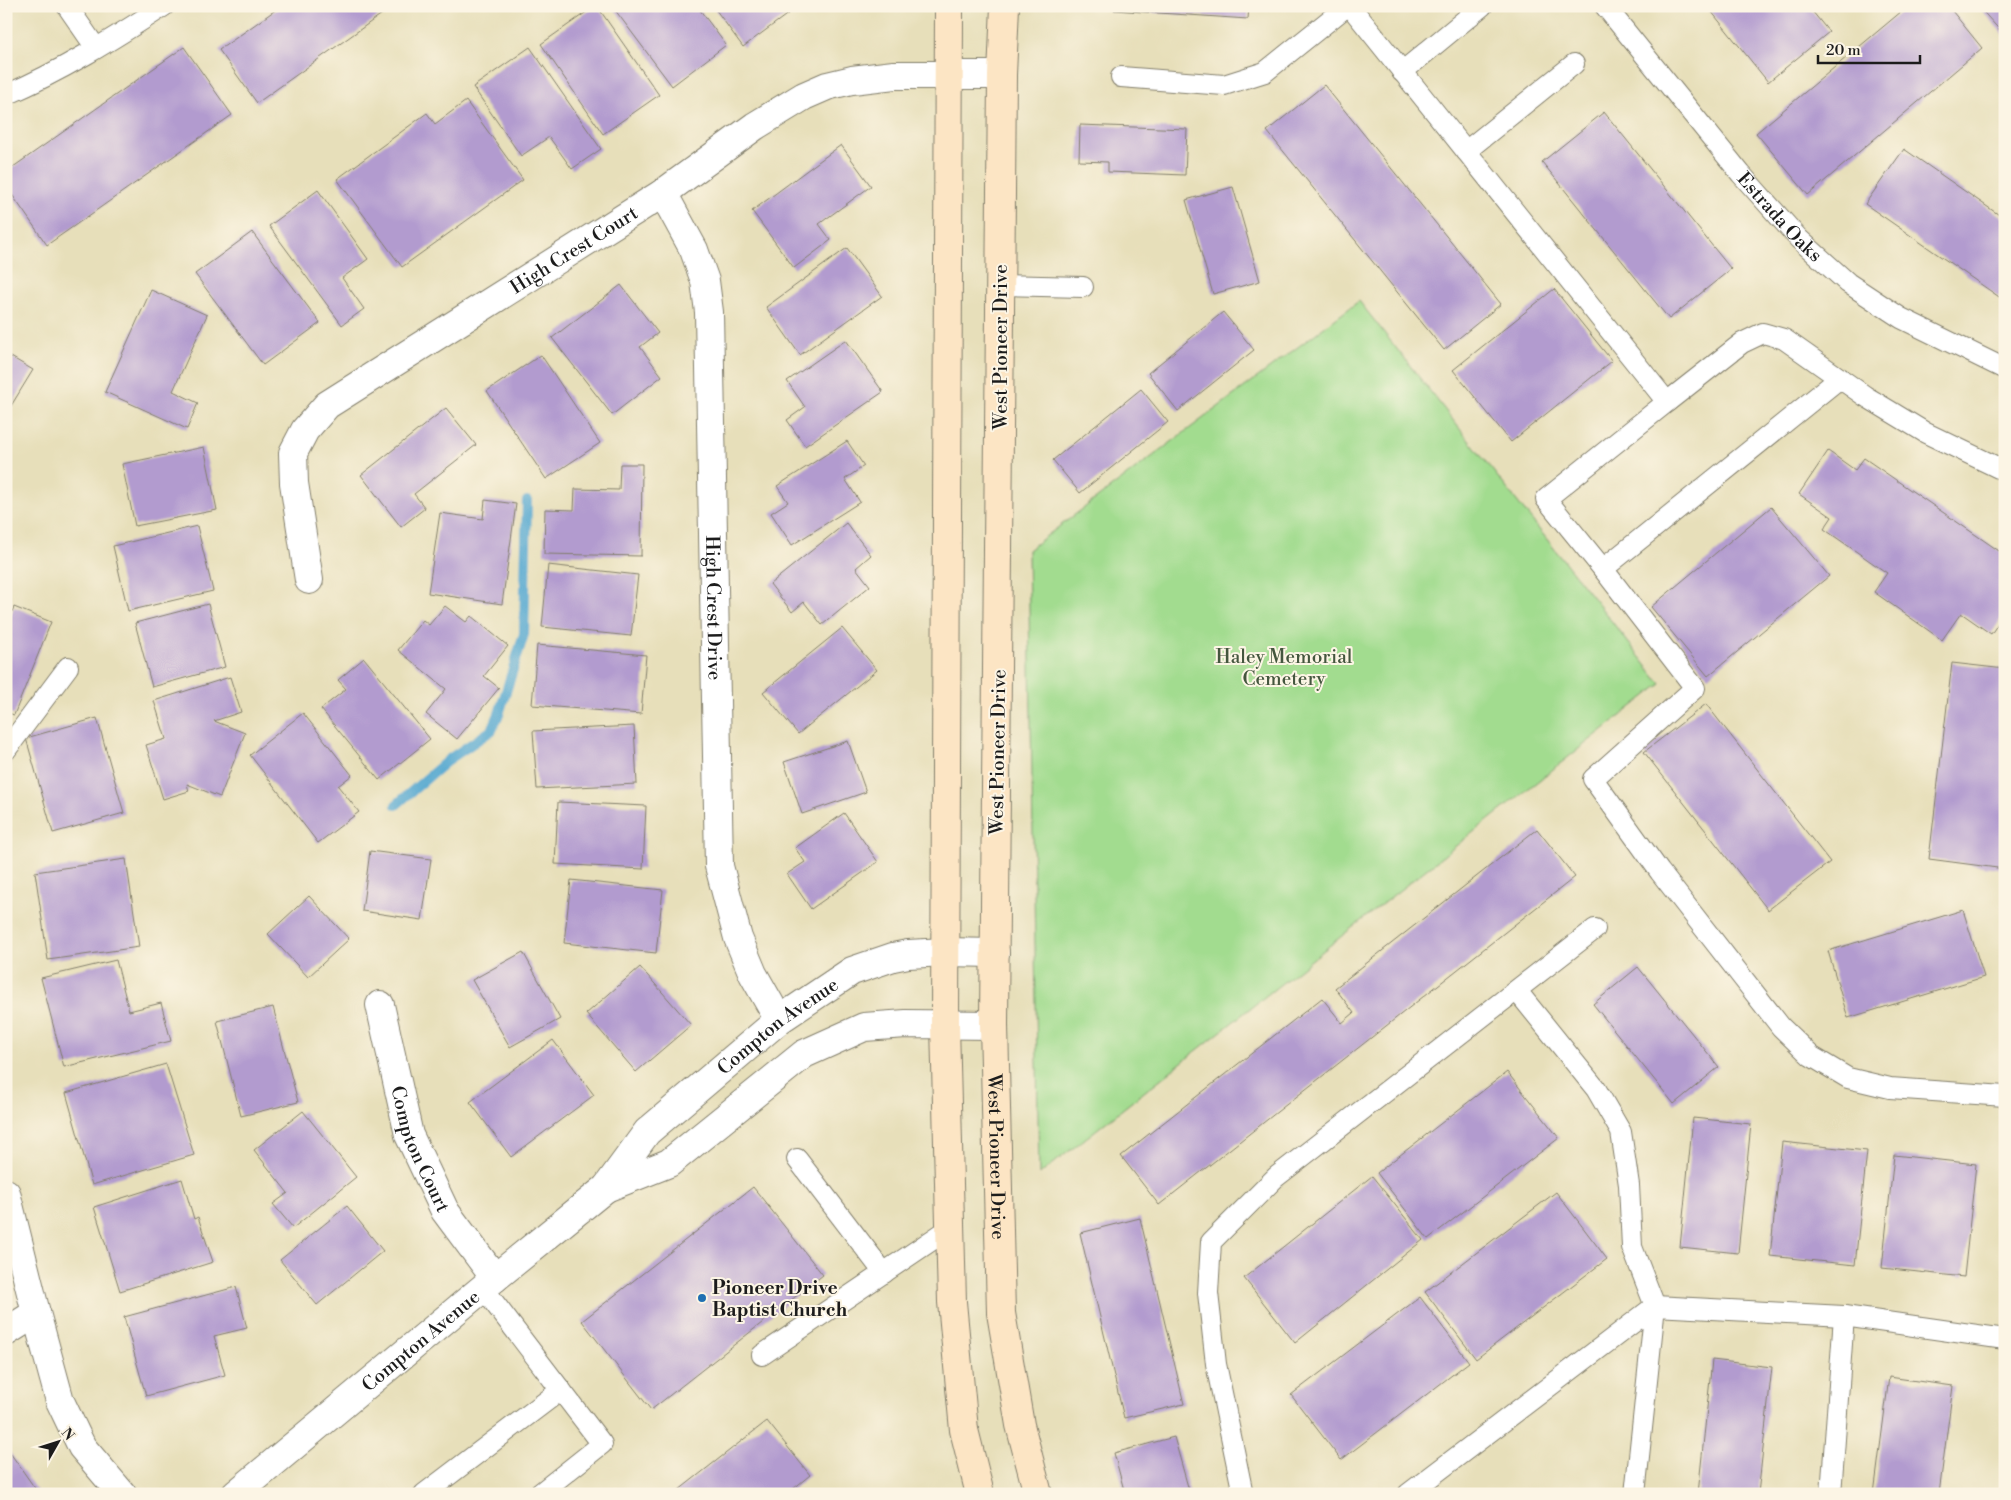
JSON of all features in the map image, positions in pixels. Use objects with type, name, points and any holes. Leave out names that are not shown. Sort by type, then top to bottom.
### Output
[{"type":"main road","points":[[949,6],[947,74],[948,575],[945,1025],[952,1302],[964,1430],[980,1494]]},
{"type":"main road","name":"West Pioneer Drive","points":[[1005,6],[1002,75],[994,1024],[1001,1313],[1020,1425],[1038,1494]]},
{"type":"street","name":"High Crest Court","points":[[309,580],[294,483],[294,453],[305,430],[327,405],[663,193],[755,126],[804,96],[827,86],[852,80],[894,75],[1002,75]]},
{"type":"street","name":"High Crest Drive","points":[[663,193],[694,250],[705,281],[710,312],[719,866],[738,938],[753,974],[779,1020]]},
{"type":"street","name":"Compton Avenue","points":[[236,1494],[606,1188],[647,1132],[779,1020],[852,971],[893,957],[908,954],[945,952],[995,953]]},
{"type":"street","name":"Compton Court","points":[[380,1005],[409,1135],[445,1211],[489,1283]]},
{"type":"street","name":"Compton Avenue","points":[[606,1188],[670,1163],[804,1054],[864,1027],[906,1024],[994,1024]]},
{"type":"street","points":[[6,1193],[60,1401],[82,1447],[122,1494]]},
{"type":"street","points":[[6,1332],[36,1313]]},
{"type":"lane","points":[[67,6],[96,48]]},
{"type":"lane","points":[[6,95],[43,79],[164,6]]},
{"type":"lane","points":[[1121,77],[1224,85],[1265,72],[1348,6],[1667,402]]},
{"type":"lane","points":[[1402,72],[1482,6]]},
{"type":"lane","name":"Estrada Oaks","points":[[1605,6],[1741,174],[1799,239],[1848,283],[1901,318],[2005,369]]},
{"type":"lane","points":[[1466,151],[1574,64]]},
{"type":"lane","points":[[1001,285],[1083,287]]},
{"type":"lane","points":[[2005,471],[1926,433],[1840,378],[1784,339],[1763,333],[1742,343],[1546,499],[1695,688],[1593,779],[1660,872],[1782,1027],[1811,1056],[1848,1078],[1890,1088],[2005,1096]]},
{"type":"lane","points":[[1603,569],[1840,378]]},
{"type":"lane","points":[[6,750],[68,667]]},
{"type":"lane","points":[[1243,1494],[1215,1355],[1208,1293],[1211,1242],[1276,1177],[1595,929]]},
{"type":"lane","points":[[1517,991],[1596,1088],[1621,1132],[1628,1185],[1632,1247],[1655,1306],[1635,1494]]},
{"type":"lane","points":[[797,1159],[884,1272]]},
{"type":"lane","points":[[762,1355],[950,1228]]},
{"type":"lane","points":[[489,1283],[561,1390],[602,1444],[539,1494]]},
{"type":"lane","points":[[1408,1494],[1655,1306],[1844,1316],[2005,1339]]},
{"type":"lane","points":[[1831,1494],[1844,1316]]},
{"type":"lane","points":[[424,1494],[561,1390]]},
{"type":"green space","name":"Haley Memorial Cemetery","points":[[1359,301],[1661,684],[1039,1175],[1028,550]]},
{"type":"building","points":[[281,6],[393,6],[257,103],[219,50]]},
{"type":"building","points":[[597,6],[659,95],[603,134],[541,44]]},
{"type":"building","points":[[612,6],[697,6],[726,45],[672,86]]},
{"type":"building","points":[[713,6],[790,6],[793,10],[743,47]]},
{"type":"building","points":[[1115,6],[1249,6],[1248,19],[1114,10]]},
{"type":"building","points":[[1707,6],[1808,6],[1829,32],[1768,82]]},
{"type":"building","points":[[1908,6],[1948,6],[1982,48],[1808,195],[1756,133]]},
{"type":"building","points":[[1978,6],[2005,6],[2005,36]]},
{"type":"building","points":[[184,47],[232,115],[47,245],[6,186],[6,172]]},
{"type":"building","points":[[530,47],[601,149],[572,169],[549,137],[521,156],[473,87]]},
{"type":"building","points":[[1324,85],[1501,304],[1444,350],[1267,131]]},
{"type":"building","points":[[466,101],[523,180],[402,267],[337,179],[427,113],[435,124]]},
{"type":"building","points":[[1604,112],[1731,269],[1669,319],[1542,162]]},
{"type":"building","points":[[1080,125],[1187,129],[1185,175],[1108,172],[1108,162],[1079,161]]},
{"type":"building","points":[[841,145],[871,186],[819,224],[831,240],[794,268],[752,211]]},
{"type":"building","points":[[1904,149],[2005,219],[2005,301],[1865,204]]},
{"type":"building","points":[[1233,187],[1260,281],[1213,294],[1186,200]]},
{"type":"building","points":[[318,190],[368,259],[342,278],[364,309],[342,325],[269,226]]},
{"type":"building","points":[[252,232],[320,323],[263,365],[195,274]]},
{"type":"building","points":[[847,248],[882,296],[800,355],[766,307]]},
{"type":"building","points":[[621,285],[658,333],[640,347],[662,376],[612,415],[552,338]]},
{"type":"building","points":[[1554,289],[1612,361],[1511,442],[1453,370]]},
{"type":"building","points":[[151,290],[207,315],[173,391],[198,403],[187,429],[105,392]]},
{"type":"building","points":[[1223,312],[1254,350],[1178,411],[1148,373]]},
{"type":"building","points":[[846,340],[883,392],[805,446],[787,420],[805,407],[787,381]]},
{"type":"building","points":[[6,354],[33,370],[6,414]]},
{"type":"building","points":[[541,355],[600,443],[546,479],[487,391]]},
{"type":"building","points":[[1141,389],[1168,422],[1080,493],[1053,460]]},
{"type":"building","points":[[446,408],[476,445],[414,494],[425,508],[401,527],[361,475]]},
{"type":"building","points":[[847,441],[864,466],[845,479],[860,502],[792,545],[771,513],[788,502],[777,486]]},
{"type":"building","points":[[204,447],[217,510],[135,526],[122,464]]},
{"type":"building","points":[[1828,451],[1855,470],[1864,458],[2005,555],[2005,613],[1991,634],[1961,613],[1942,640],[1874,592],[1887,573],[1824,529],[1832,517],[1799,494]]},
{"type":"building","points":[[620,464],[642,464],[641,556],[544,554],[545,509],[574,510],[575,489],[619,490]]},
{"type":"building","points":[[485,500],[516,504],[502,604],[428,593],[440,513],[483,519]]},
{"type":"building","points":[[1771,507],[1829,576],[1708,676],[1651,607]]},
{"type":"building","points":[[846,523],[871,555],[856,568],[870,586],[822,625],[804,602],[792,612],[770,584]]},
{"type":"building","points":[[197,526],[213,591],[128,611],[113,546]]},
{"type":"building","points":[[548,565],[638,575],[631,636],[542,627]]},
{"type":"building","points":[[208,604],[225,667],[152,687],[135,623]]},
{"type":"building","points":[[445,606],[466,622],[471,616],[508,646],[484,676],[499,688],[457,739],[426,714],[446,689],[398,650],[423,620],[429,625]]},
{"type":"building","points":[[14,607],[51,622],[14,715],[6,712],[6,625]]},
{"type":"building","points":[[842,628],[877,670],[798,734],[763,692]]},
{"type":"building","points":[[537,645],[646,655],[641,714],[532,705]]},
{"type":"building","points":[[364,658],[430,739],[379,780],[321,709],[346,689],[338,680]]},
{"type":"building","points":[[1952,663],[2005,669],[2005,869],[1929,859]]},
{"type":"building","points":[[230,677],[241,712],[214,721],[245,733],[220,797],[187,784],[189,791],[163,799],[146,745],[166,739],[154,701]]},
{"type":"building","points":[[1706,704],[1830,862],[1768,910],[1644,752]]},
{"type":"building","points":[[303,713],[352,775],[338,786],[359,812],[318,843],[250,755]]},
{"type":"building","points":[[97,718],[124,813],[53,833],[26,738]]},
{"type":"building","points":[[634,726],[637,784],[537,789],[533,731]]},
{"type":"building","points":[[848,741],[866,792],[802,814],[784,762]]},
{"type":"building","points":[[558,802],[646,806],[643,869],[555,864]]},
{"type":"building","points":[[844,813],[878,862],[811,909],[787,874],[805,862],[795,848]]},
{"type":"building","points":[[1537,829],[1575,877],[1159,1205],[1121,1156],[1322,998],[1342,1023],[1354,1013],[1335,988]]},
{"type":"building","points":[[370,851],[431,859],[422,920],[362,911]]},
{"type":"building","points":[[126,859],[139,947],[48,960],[35,872]]},
{"type":"building","points":[[571,880],[663,890],[656,953],[564,943]]},
{"type":"building","points":[[309,896],[349,939],[308,977],[268,934]]},
{"type":"building","points":[[1963,910],[1984,977],[1848,1018],[1828,951]]},
{"type":"building","points":[[523,952],[560,1019],[510,1047],[472,980]]},
{"type":"building","points":[[116,960],[129,1011],[161,1003],[171,1041],[64,1067],[41,978]]},
{"type":"building","points":[[640,967],[691,1025],[636,1072],[586,1014]]},
{"type":"building","points":[[1638,967],[1719,1067],[1674,1104],[1593,1004]]},
{"type":"building","points":[[273,1007],[298,1102],[241,1116],[217,1021]]},
{"type":"building","points":[[553,1040],[594,1095],[511,1157],[470,1102]]},
{"type":"building","points":[[166,1064],[194,1155],[92,1185],[66,1093]]},
{"type":"building","points":[[1507,1072],[1559,1138],[1428,1239],[1377,1173]]},
{"type":"building","points":[[303,1111],[356,1177],[293,1228],[273,1204],[288,1193],[254,1150]]},
{"type":"building","points":[[1693,1118],[1751,1124],[1738,1253],[1680,1247]]},
{"type":"building","points":[[1782,1142],[1867,1151],[1855,1265],[1770,1256]]},
{"type":"building","points":[[1894,1155],[1976,1164],[1964,1277],[1882,1268]]},
{"type":"building","points":[[1372,1176],[1423,1240],[1295,1343],[1244,1278]]},
{"type":"building","points":[[182,1179],[194,1219],[198,1217],[213,1262],[120,1291],[94,1207]]},
{"type":"building","name":"Pioneer Drive Baptist Church","points":[[753,1187],[823,1275],[651,1410],[582,1321]]},
{"type":"building","points":[[1556,1192],[1607,1259],[1476,1359],[1425,1292]]},
{"type":"building","points":[[347,1206],[383,1251],[317,1305],[280,1260]]},
{"type":"building","points":[[1140,1218],[1184,1404],[1124,1418],[1080,1233]]},
{"type":"building","points":[[236,1287],[247,1328],[214,1336],[225,1375],[146,1396],[124,1317]]},
{"type":"building","points":[[1420,1297],[1469,1362],[1341,1460],[1291,1395]]},
{"type":"building","points":[[1712,1360],[1772,1367],[1758,1494],[1698,1494]]},
{"type":"building","points":[[1889,1377],[1953,1386],[1939,1494],[1874,1494]]},
{"type":"building","points":[[767,1421],[810,1475],[787,1494],[674,1494]]},
{"type":"building","points":[[1174,1437],[1190,1494],[1125,1494],[1114,1453]]},
{"type":"building","points":[[6,1447],[39,1494],[6,1494]]},
{"type":"waterway","points":[[396,805],[448,760],[492,730],[499,714],[524,634],[527,501]]},
{"type":"place","name":"Pioneer Drive Baptist Church","points":[[702,1298]]}]
